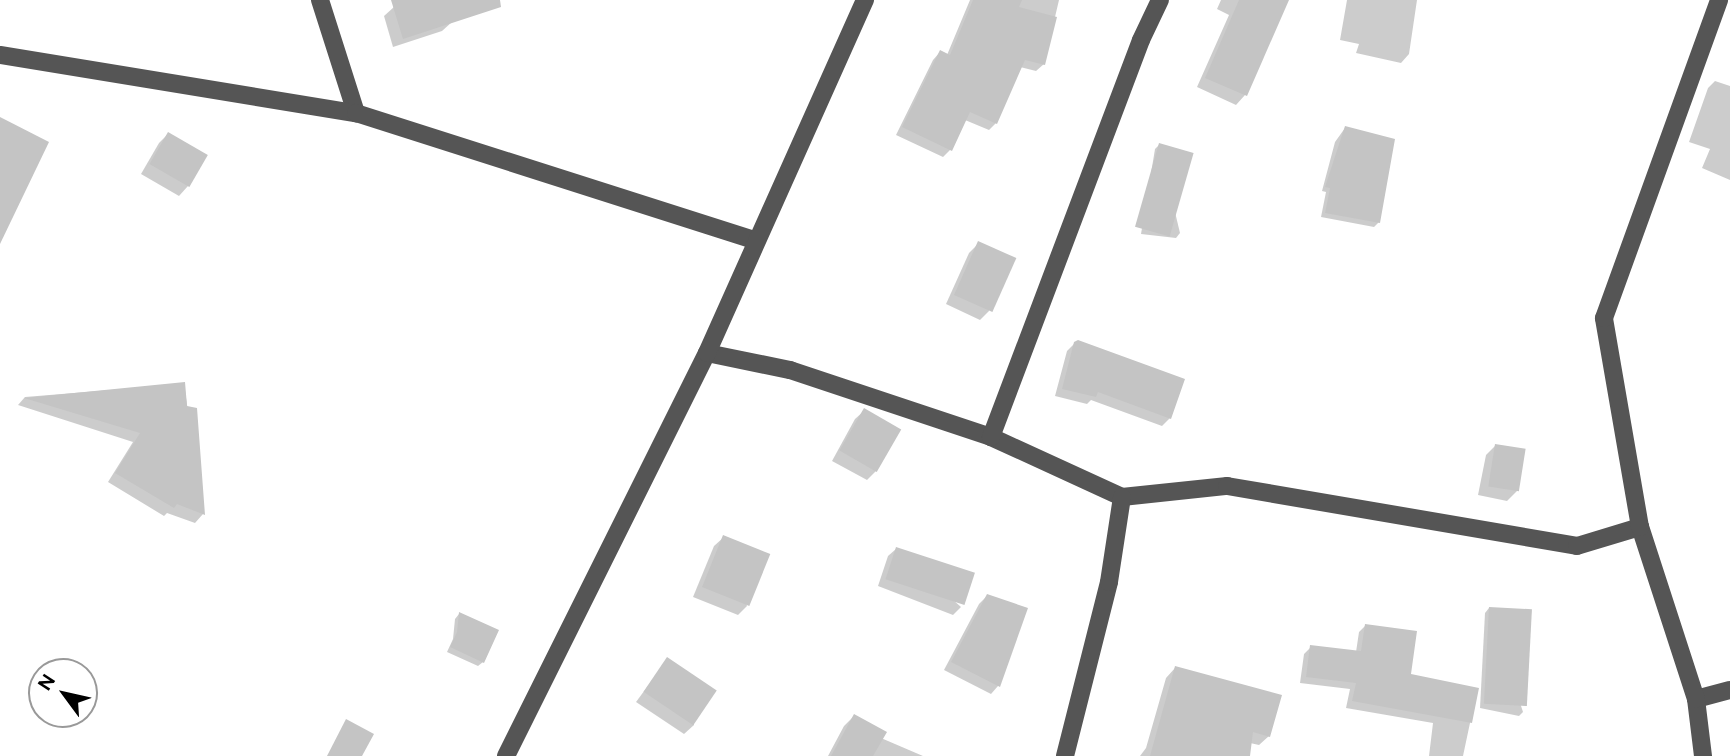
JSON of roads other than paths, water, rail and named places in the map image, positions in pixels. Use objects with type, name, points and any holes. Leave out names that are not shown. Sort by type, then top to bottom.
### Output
[{"type":"street","points":[[320,0],[356,113]]},
{"type":"street","points":[[506,756],[707,354],[755,240],[865,0]]},
{"type":"street","points":[[991,437],[1141,40],[1160,0]]},
{"type":"street","points":[[1703,756],[1696,699],[1640,527],[1604,318],[1719,0]]},
{"type":"street","points":[[0,55],[356,113],[755,240]]},
{"type":"street","points":[[707,354],[790,370],[991,437],[1122,497],[1227,486],[1577,546],[1640,527]]},
{"type":"street","points":[[1065,756],[1109,583],[1122,497]]},
{"type":"street","points":[[1696,699],[1730,690]]}]
